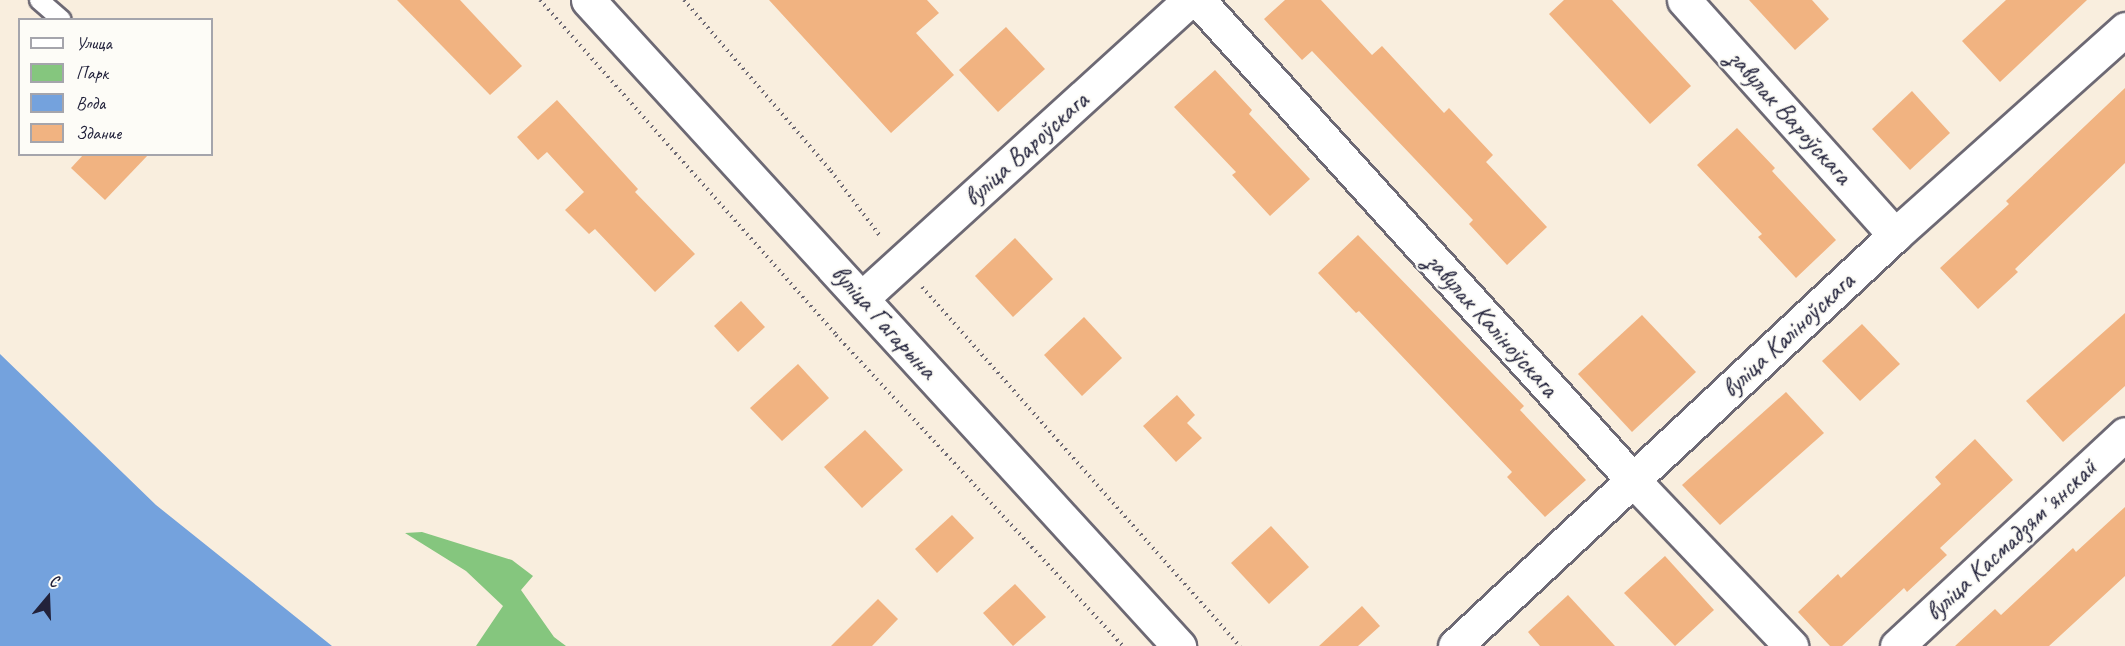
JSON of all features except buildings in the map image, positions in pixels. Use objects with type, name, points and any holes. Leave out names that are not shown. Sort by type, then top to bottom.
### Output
[{"type":"street","name":"вуліца Гагарына","points":[[588,0],[1179,646]]},
{"type":"street","name":"вуліца Вароўскага","points":[[862,298],[1190,0]]},
{"type":"street","name":"завулак Каліноўскага","points":[[1198,0],[1632,479],[1791,646]]},
{"type":"street","name":"завулак Вароўскага","points":[[1684,0],[1895,234]]},
{"type":"street","name":"вуліца Каліноўскага","points":[[1455,646],[1895,234],[2125,29]]},
{"type":"street","name":"вуліца Касмадзямʼянскай","points":[[1897,646],[2125,434]]},
{"type":"lane","points":[[39,0],[60,18]]},
{"type":"path","points":[[540,0],[836,335],[1123,646]]},
{"type":"path","points":[[684,0],[831,171],[900,263],[1240,646]]},
{"type":"green space","points":[[422,532],[512,560],[533,576],[521,590],[554,637],[566,646],[476,646],[503,606],[466,571],[405,533]]},
{"type":"water","points":[[0,354],[156,505],[332,646],[0,646]]}]
